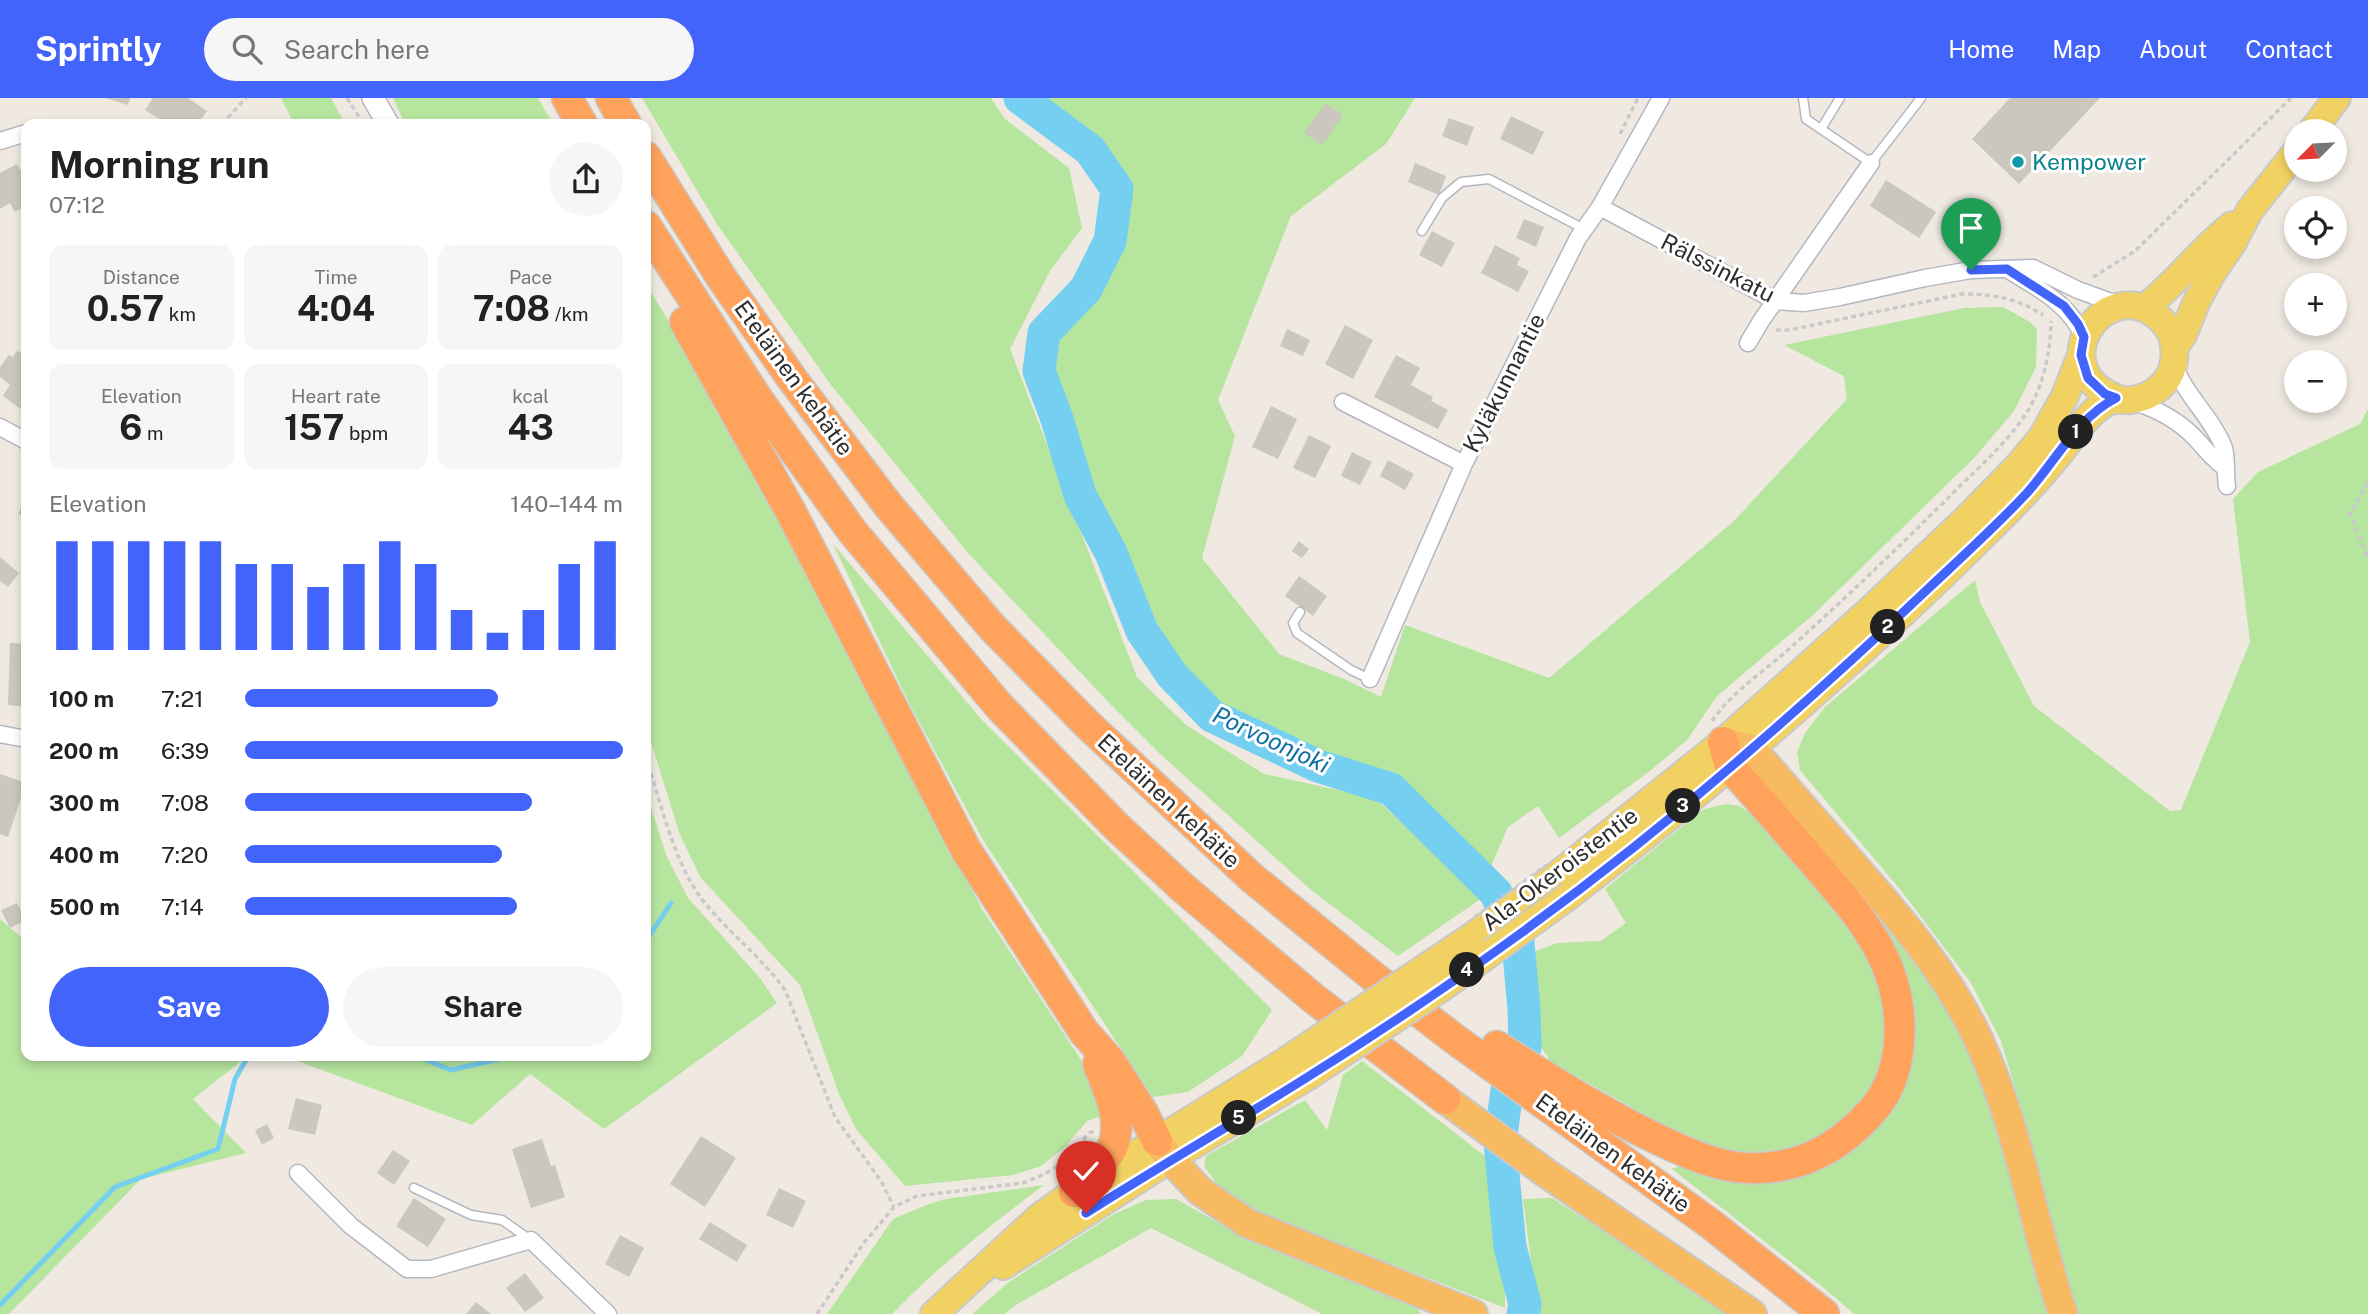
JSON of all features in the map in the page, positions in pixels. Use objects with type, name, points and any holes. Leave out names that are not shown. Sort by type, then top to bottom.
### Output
[{"type":"highway","points":[[561,98],[573,119]]},
{"type":"highway","points":[[567,98],[579,119]]},
{"type":"highway","points":[[611,98],[623,119]]},
{"type":"highway","name":"Eteläinen kehätie","points":[[651,166],[737,300],[793,380],[880,495],[992,627],[1087,724],[1252,878],[1365,970],[1561,1101],[1824,1314]]},
{"type":"highway","name":"Eteläinen kehätie","points":[[651,234],[757,398],[852,531],[999,706],[1116,826],[1183,888],[1313,998],[1546,1173],[1752,1314]]},
{"type":"highway","points":[[651,260],[791,512],[966,850],[1084,1032],[1116,1071],[1148,1119],[1163,1150],[1200,1191],[1247,1223],[1473,1314]]},
{"type":"highway","points":[[1561,1101],[1628,1125],[1705,1160],[1745,1168],[1775,1167],[1806,1160],[1825,1151],[1854,1131],[1877,1106],[1892,1075],[1900,1043],[1900,1012],[1889,970],[1869,931],[1728,747]]},
{"type":"highway","points":[[1728,747],[1906,925],[1956,996],[1979,1041],[2002,1098],[2063,1314]]},
{"type":"highway","points":[[1074,1192],[1111,1149],[1116,1128],[1115,1113],[1084,1032]]},
{"type":"main road","points":[[2321,119],[2337,98]]},
{"type":"main road","points":[[2175,355],[2168,327],[2153,313],[2133,307],[2112,309],[2095,320],[2083,346],[2084,367],[2096,387],[2123,399],[2145,397],[2158,389],[2168,378],[2183,335],[2207,283],[2250,211],[2284,167]]},
{"type":"main road","points":[[2133,307],[2175,282],[2220,235],[2250,211]]},
{"type":"main road","name":"Ala-Okeroistentie","points":[[1728,747],[2017,467],[2042,437],[2065,396],[2083,346]]},
{"type":"main road","name":"Ala-Okeroistentie","points":[[934,1314],[1038,1218],[1074,1192],[1307,1077],[1443,987],[1728,747],[1884,630],[2026,494],[2087,418],[2102,406],[2123,399]]},
{"type":"main road","name":"Ala-Okeroistentie","points":[[957,1294],[1049,1238],[1163,1150],[1287,1060],[1428,967],[1563,886]]},
{"type":"street","points":[[373,98],[385,119]]},
{"type":"street","name":"Kyläkunnantie","points":[[1370,679],[1464,464],[1584,229],[1600,207],[1661,98]]},
{"type":"street","points":[[0,141],[21,135]]},
{"type":"street","points":[[1748,343],[1871,163]]},
{"type":"street","name":"Rälssinkatu","points":[[1600,207],[1776,301],[1804,303],[1960,272],[1991,268],[2033,268],[2078,290],[2133,307]]},
{"type":"street","points":[[2007,269],[2064,306],[2078,324],[2083,346]]},
{"type":"street","points":[[2175,355],[2183,385],[2226,451],[2224,467],[2227,486]]},
{"type":"street","points":[[2123,399],[2151,407],[2176,420],[2198,441],[2209,457],[2224,467]]},
{"type":"street","points":[[1343,402],[1464,464]]},
{"type":"street","points":[[0,427],[21,438]]},
{"type":"street","points":[[0,734],[21,737]]},
{"type":"street","points":[[298,1173],[351,1226],[407,1269],[431,1269],[531,1240],[608,1314]]},
{"type":"lane","points":[[1804,98],[1806,119],[1871,163],[1921,98]]},
{"type":"lane","points":[[1821,129],[1840,98]]},
{"type":"lane","points":[[1422,231],[1442,198],[1461,182],[1489,179],[1584,229]]},
{"type":"lane","points":[[1300,612],[1293,623],[1297,633],[1351,670],[1370,679]]},
{"type":"lane","points":[[414,1188],[471,1215],[502,1220],[531,1240]]},
{"type":"path","points":[[227,119],[246,98]]},
{"type":"path","points":[[347,98],[361,119]]},
{"type":"path","points":[[2078,290],[2095,275],[2135,251],[2291,98]]},
{"type":"path","points":[[1761,321],[1775,330],[1789,330],[1962,294],[1989,294],[2011,298],[2051,320]]},
{"type":"path","points":[[1728,747],[1732,697],[1873,572],[2008,438],[2036,394],[2043,376],[2051,320],[2064,306]]},
{"type":"path","points":[[2368,483],[2350,513],[2368,559]]},
{"type":"path","points":[[651,773],[671,836],[688,877],[701,897],[772,972],[785,990],[835,1117],[881,1181],[894,1207]]},
{"type":"path","points":[[817,1314],[863,1244],[894,1207],[917,1196],[1023,1183],[1062,1163],[1090,1133],[1099,1129],[1116,1128]]},
{"type":"green space","points":[[281,98],[331,98],[342,119],[292,119]]},
{"type":"green space","points":[[393,98],[538,98],[550,119],[403,119]]},
{"type":"green space","points":[[642,98],[991,98],[1005,119],[1069,168],[1082,228],[1050,271],[1010,349],[1137,677],[1186,725],[1264,774],[1375,798],[1482,898],[1398,956],[1311,890],[1158,752],[968,553],[831,385],[717,224]]},
{"type":"green space","points":[[1039,98],[1415,98],[1386,144],[1291,216],[1218,400],[1235,436],[1202,558],[1279,654],[1344,679],[1381,697],[1405,625],[1549,678],[1733,522],[1847,399],[1844,376],[1784,345],[1964,308],[2003,307],[2030,322],[2037,330],[2036,367],[2014,411],[1975,457],[1814,614],[1717,696],[1687,740],[1559,838],[1538,806],[1508,827],[1491,866],[1395,780],[1319,753],[1211,701],[1175,659],[1151,623],[1120,549],[1088,492],[1051,370],[1059,336],[1094,295],[1118,246],[1128,192],[1096,140]]},
{"type":"green space","points":[[651,292],[698,369],[904,756],[982,909],[1089,1072],[1107,1114],[1087,1121],[1065,1147],[1041,1166],[1013,1175],[905,1186],[856,1129],[839,1094],[800,985],[701,878],[680,835],[651,742]]},
{"type":"green space","points":[[2368,409],[2368,1314],[2076,1314],[2001,1041],[1971,983],[1903,893],[1800,770],[1797,752],[1805,733],[1825,707],[1975,580],[1980,602],[2034,706],[2170,811],[2181,810],[2250,642],[2233,499],[2258,472],[2360,424]]},
{"type":"green space","points":[[833,544],[981,719],[1272,1010],[1242,1056],[1188,1092],[1153,1097],[983,840],[909,703]]},
{"type":"green space","points":[[1725,804],[1740,806],[1765,825],[1860,937],[1889,1011],[1884,1062],[1862,1106],[1835,1131],[1791,1153],[1743,1159],[1699,1145],[1551,1062],[1539,1044],[1534,952],[1557,943],[1601,941],[1626,923],[1605,889],[1702,810]]},
{"type":"green space","points":[[651,807],[667,857],[688,898],[760,978],[777,1003],[604,1129],[530,1074],[472,1125],[297,1061],[651,1061]]},
{"type":"green space","points":[[1792,807],[1918,958],[1968,1042],[1999,1129],[2049,1314],[1854,1314],[1672,1169],[1682,1165],[1774,1180],[1904,1071],[1914,1023],[1905,978]]},
{"type":"green space","points":[[0,919],[21,937],[21,1061],[241,1061],[193,1099],[246,1153],[141,1179],[9,1314],[0,1314]]},
{"type":"green space","points":[[1362,1061],[1490,1160],[1493,1230],[1505,1282],[1505,1308],[1263,1214],[1219,1187],[1204,1166],[1206,1156],[1305,1100],[1327,1130],[1343,1075]]},
{"type":"green space","points":[[1044,1185],[946,1263],[892,1314],[827,1314],[893,1219],[946,1199]]},
{"type":"green space","points":[[1552,1198],[1733,1314],[1538,1314],[1523,1199]]},
{"type":"green space","points":[[1176,1199],[1226,1227],[1417,1308],[1421,1314],[1322,1314],[1151,1228],[1004,1314],[972,1314],[1009,1282],[1114,1214],[1146,1200]]},
{"type":"building","points":[[105,98],[130,98],[128,105]]},
{"type":"building","points":[[153,98],[188,98],[207,111],[201,119],[159,119],[145,110]]},
{"type":"building","name":"Kempower","points":[[2010,98],[2100,98],[2019,184],[1972,139]]},
{"type":"building","points":[[1326,103],[1343,115],[1322,145],[1304,133]]},
{"type":"building","points":[[1511,116],[1544,132],[1533,155],[1500,139]]},
{"type":"building","points":[[1449,118],[1474,127],[1467,146],[1442,136]]},
{"type":"building","points":[[1415,163],[1446,176],[1439,195],[1408,182]]},
{"type":"building","points":[[17,164],[21,172],[21,208],[14,212],[10,203],[0,209],[0,173]]},
{"type":"building","points":[[1886,180],[1936,212],[1919,238],[1870,206]]},
{"type":"building","points":[[1524,219],[1544,227],[1536,247],[1516,238]]},
{"type":"building","points":[[1432,231],[1455,243],[1442,267],[1419,255]]},
{"type":"building","points":[[1495,245],[1520,258],[1517,265],[1529,271],[1518,292],[1481,273]]},
{"type":"building","points":[[1345,325],[1373,340],[1353,379],[1325,364]]},
{"type":"building","points":[[1287,329],[1310,340],[1303,356],[1280,346]]},
{"type":"building","points":[[17,351],[21,352],[21,409],[3,396],[10,385],[0,377],[0,367],[9,355],[13,357]]},
{"type":"building","points":[[1396,355],[1420,368],[1411,385],[1433,397],[1431,401],[1448,410],[1438,429],[1374,397]]},
{"type":"building","points":[[1271,406],[1297,419],[1278,459],[1252,447]]},
{"type":"building","points":[[1309,435],[1331,446],[1315,478],[1293,468]]},
{"type":"building","points":[[1352,452],[1372,462],[1360,485],[1341,476]]},
{"type":"building","points":[[1388,460],[1414,474],[1405,490],[1380,476]]},
{"type":"building","points":[[1299,541],[1309,549],[1302,558],[1292,551]]},
{"type":"building","points":[[0,557],[19,573],[8,587],[0,581]]},
{"type":"building","points":[[1299,576],[1327,596],[1313,616],[1285,596]]},
{"type":"building","points":[[10,643],[21,644],[21,706],[8,705]]},
{"type":"building","points":[[0,774],[21,781],[21,798],[8,837],[0,834]]},
{"type":"building","points":[[17,903],[21,911],[21,922],[10,928],[1,910]]},
{"type":"building","points":[[296,1098],[322,1105],[315,1135],[288,1129]]},
{"type":"building","points":[[267,1124],[274,1138],[262,1145],[255,1130]]},
{"type":"building","points":[[701,1136],[736,1158],[705,1207],[670,1184]]},
{"type":"building","points":[[542,1139],[551,1166],[555,1165],[565,1197],[531,1208],[512,1149]]},
{"type":"building","points":[[393,1150],[410,1161],[394,1185],[377,1173]]},
{"type":"building","points":[[779,1188],[806,1201],[793,1228],[766,1215]]},
{"type":"building","points":[[414,1198],[446,1219],[428,1247],[396,1226]]},
{"type":"building","points":[[710,1222],[747,1245],[737,1262],[699,1239]]},
{"type":"building","points":[[620,1235],[644,1248],[629,1277],[605,1264]]},
{"type":"building","points":[[525,1273],[544,1298],[525,1312],[506,1288]]},
{"type":"building","points":[[476,1302],[491,1314],[466,1314]]},
{"type":"waterway","name":"Porvoonjoki","points":[[1020,98],[1090,150],[1117,189],[1110,241],[1086,289],[1044,333],[1039,371],[1080,495],[1111,553],[1142,631],[1172,675],[1212,716],[1318,766],[1391,789],[1496,893],[1518,943],[1525,1048],[1509,1075],[1500,1143],[1510,1247],[1525,1304],[1523,1314]]},
{"type":"waterway","points":[[651,933],[671,903]]},
{"type":"waterway","points":[[0,1305],[115,1187],[218,1149],[235,1079],[246,1061]]},
{"type":"waterway","points":[[429,1061],[451,1070],[491,1061]]},
{"type":"place","name":"Kempower","points":[[2018,162]]},
{"type":"route","points":[[1086,1213],[1307,1077],[1443,987],[1651,833],[1835,676],[2026,494],[2087,418],[2116,398],[2105,394],[2088,378],[2081,355],[2084,337],[2064,306],[2007,269],[1971,270]]}]
